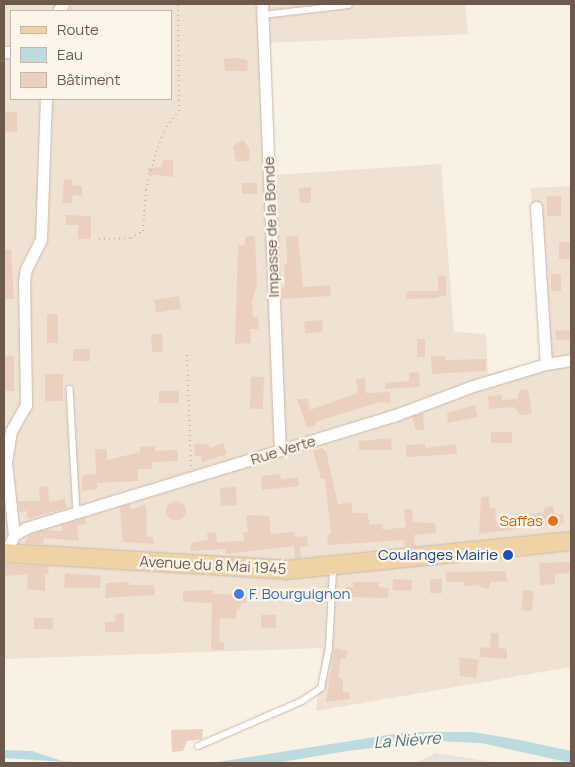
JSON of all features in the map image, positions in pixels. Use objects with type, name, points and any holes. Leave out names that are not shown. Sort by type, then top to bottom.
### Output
[{"type":"main road","name":"Avenue du 8 Mai 1945","points":[[4,553],[286,570],[571,541]]},
{"type":"street","name":"Impasse de la Bonde","points":[[263,9],[280,450]]},
{"type":"street","points":[[4,553],[14,535],[6,462],[11,431],[26,405],[24,281],[26,269],[41,240],[46,100]]},
{"type":"street","points":[[536,207],[546,364]]},
{"type":"street","name":"Rue Verte","points":[[14,535],[546,364],[571,360]]},
{"type":"lane","points":[[263,9],[348,5]]},
{"type":"lane","points":[[70,389],[77,515]]},
{"type":"lane","points":[[198,746],[302,701],[321,688],[329,648],[333,566]]},
{"type":"path","points":[[99,239],[131,238],[143,231],[146,190],[156,152],[164,131],[179,110],[178,4]]},
{"type":"path","points":[[187,355],[192,479]]},
{"type":"shaded area","points":[[4,4],[465,4],[468,34],[268,43],[273,175],[441,164],[454,332],[486,334],[488,374],[541,361],[531,188],[571,186],[571,667],[316,711],[323,648],[4,659]]},
{"type":"shaded area","points":[[436,753],[498,763],[415,763]]},
{"type":"water","name":"La Nièvre","points":[[407,732],[473,732],[520,740],[571,751],[571,763],[481,743],[433,741],[347,751],[276,763],[212,763]]},
{"type":"water","points":[[4,750],[32,751],[62,761],[84,763],[4,758]]},
{"type":"building","points":[[236,58],[247,60],[248,71],[225,71],[224,59]]},
{"type":"building","points":[[4,112],[17,112],[17,132],[4,132]]},
{"type":"building","points":[[243,140],[249,148],[250,161],[236,161],[233,146]]},
{"type":"building","points":[[163,160],[173,160],[173,177],[148,174],[148,168],[162,167]]},
{"type":"building","points":[[64,179],[72,180],[72,185],[82,186],[82,196],[73,195],[72,203],[62,203]]},
{"type":"building","points":[[242,183],[257,183],[257,194],[242,194]]},
{"type":"building","points":[[311,187],[311,203],[300,203],[299,188]]},
{"type":"building","points":[[547,196],[561,196],[561,216],[547,216]]},
{"type":"building","points":[[66,215],[91,216],[91,239],[78,239],[78,225],[66,225]]},
{"type":"building","points":[[255,236],[257,285],[252,302],[253,317],[258,317],[259,329],[250,329],[251,343],[235,344],[238,245],[245,245],[245,237]]},
{"type":"building","points":[[286,236],[298,236],[303,287],[330,285],[331,296],[281,299],[281,288],[285,287],[284,264],[287,264]]},
{"type":"building","points":[[559,242],[571,242],[571,259],[559,259]]},
{"type":"building","points":[[11,249],[14,299],[4,299],[4,250]]},
{"type":"building","points":[[551,274],[561,274],[561,291],[551,291]]},
{"type":"building","points":[[438,276],[446,276],[446,296],[438,296]]},
{"type":"building","points":[[408,291],[438,291],[439,298],[405,299]]},
{"type":"building","points":[[179,296],[181,309],[156,313],[154,300]]},
{"type":"building","points":[[47,314],[58,314],[58,343],[47,343]]},
{"type":"building","points":[[322,320],[323,332],[305,334],[304,322]]},
{"type":"building","points":[[571,330],[571,340],[556,340],[555,331]]},
{"type":"building","points":[[162,334],[163,352],[152,353],[151,335]]},
{"type":"building","points":[[417,339],[425,339],[425,357],[417,357]]},
{"type":"building","points":[[73,349],[90,349],[90,361],[73,361]]},
{"type":"building","points":[[4,356],[14,356],[14,391],[4,391]]},
{"type":"building","points":[[431,356],[445,356],[445,360],[486,359],[486,371],[432,374]]},
{"type":"building","points":[[419,372],[420,387],[385,389],[385,383],[409,381],[409,373]]},
{"type":"building","points":[[45,374],[63,374],[63,401],[45,401]]},
{"type":"building","points":[[251,377],[264,377],[263,409],[250,409]]},
{"type":"building","points":[[365,378],[366,393],[390,392],[391,403],[380,402],[315,422],[316,425],[307,428],[297,399],[308,399],[310,410],[358,393],[356,379]]},
{"type":"building","points":[[528,389],[532,414],[520,415],[514,407],[489,409],[488,396],[502,395],[502,400],[517,399],[520,390]]},
{"type":"building","points":[[159,391],[179,391],[179,403],[159,403]]},
{"type":"building","points":[[475,405],[478,417],[448,423],[447,413]]},
{"type":"building","points":[[423,413],[424,430],[416,430],[412,417]]},
{"type":"building","points":[[491,432],[512,432],[512,443],[491,443]]},
{"type":"building","points":[[391,438],[392,450],[359,450],[358,441]]},
{"type":"building","points":[[223,443],[227,454],[202,462],[201,456],[195,456],[194,444],[209,444],[209,448]]},
{"type":"building","points":[[425,444],[425,448],[456,444],[457,454],[406,457],[406,445]]},
{"type":"building","points":[[155,446],[155,451],[177,450],[178,461],[152,462],[152,469],[138,469],[138,481],[97,483],[97,489],[82,491],[82,475],[96,474],[95,449],[107,449],[107,460],[140,452],[140,447]]},
{"type":"building","points":[[322,448],[326,451],[338,504],[351,502],[353,513],[367,513],[370,525],[382,524],[383,530],[406,527],[404,509],[412,509],[413,522],[435,523],[436,533],[414,535],[415,546],[405,547],[404,540],[328,545],[327,535],[331,534],[325,479],[321,479],[313,451]]},
{"type":"building","points":[[280,474],[281,479],[298,477],[299,486],[262,490],[261,476]]},
{"type":"building","points":[[39,486],[48,487],[49,502],[65,499],[66,508],[31,518],[27,518],[27,511],[19,512],[18,501],[40,501]]},
{"type":"building","points":[[236,487],[237,505],[221,506],[220,488]]},
{"type":"building","points":[[489,496],[490,509],[495,508],[496,521],[515,519],[515,514],[543,513],[545,507],[553,506],[555,515],[563,514],[564,523],[479,534],[481,497]]},
{"type":"building","points":[[176,501],[183,504],[186,511],[183,518],[176,521],[169,518],[166,511],[169,504]]},
{"type":"building","points":[[130,504],[130,509],[146,505],[147,536],[153,537],[154,544],[123,542],[120,507]]},
{"type":"building","points":[[246,515],[269,516],[271,534],[294,532],[295,537],[307,536],[308,546],[300,547],[301,558],[295,558],[294,546],[226,554],[225,549],[190,551],[191,543],[208,540],[207,533],[216,532],[217,542],[244,541],[243,533],[248,532]]},
{"type":"building","points":[[85,518],[86,524],[77,526],[79,541],[44,538],[43,544],[25,543],[29,535],[45,530],[62,531],[62,525]]},
{"type":"building","points":[[571,562],[571,573],[555,574],[555,584],[540,585],[539,563]]},
{"type":"building","points":[[4,564],[49,566],[48,574],[45,574],[45,591],[27,589],[28,574],[5,576]]},
{"type":"building","points":[[506,571],[507,581],[490,582],[489,589],[479,587],[479,585],[464,586],[463,582],[446,582],[446,572]]},
{"type":"building","points":[[65,573],[101,576],[100,588],[64,588]]},
{"type":"building","points":[[393,579],[412,580],[411,591],[392,590]]},
{"type":"building","points":[[430,579],[442,579],[442,593],[430,593]]},
{"type":"building","points":[[129,582],[129,585],[154,585],[155,595],[105,598],[106,583]]},
{"type":"building","points":[[353,582],[379,582],[379,587],[389,588],[388,598],[345,597],[345,587],[353,587]]},
{"type":"building","points":[[213,590],[213,594],[247,595],[246,603],[241,603],[240,609],[237,609],[236,619],[220,618],[219,641],[224,643],[224,650],[211,650],[212,603],[183,602],[183,591]]},
{"type":"building","points":[[523,590],[534,591],[532,611],[521,610]]},
{"type":"building","points":[[124,613],[124,632],[105,632],[105,622],[115,622],[115,614]]},
{"type":"building","points":[[261,615],[276,615],[276,628],[261,628]]},
{"type":"building","points":[[34,618],[53,618],[53,629],[34,629]]},
{"type":"building","points":[[491,633],[499,633],[498,648],[507,649],[507,659],[479,657],[481,647],[490,648]]},
{"type":"building","points":[[334,648],[348,651],[346,659],[341,658],[338,676],[343,680],[343,692],[349,692],[350,699],[326,702]]},
{"type":"building","points":[[459,657],[479,660],[476,678],[460,676]]},
{"type":"building","points":[[203,729],[202,739],[187,741],[183,751],[172,752],[171,730]]},
{"type":"place","name":"Saffas","points":[[553,521]]},
{"type":"place","name":"Coulanges Mairie","points":[[508,555]]},
{"type":"place","name":"F. Bourguignon","points":[[239,594]]}]
